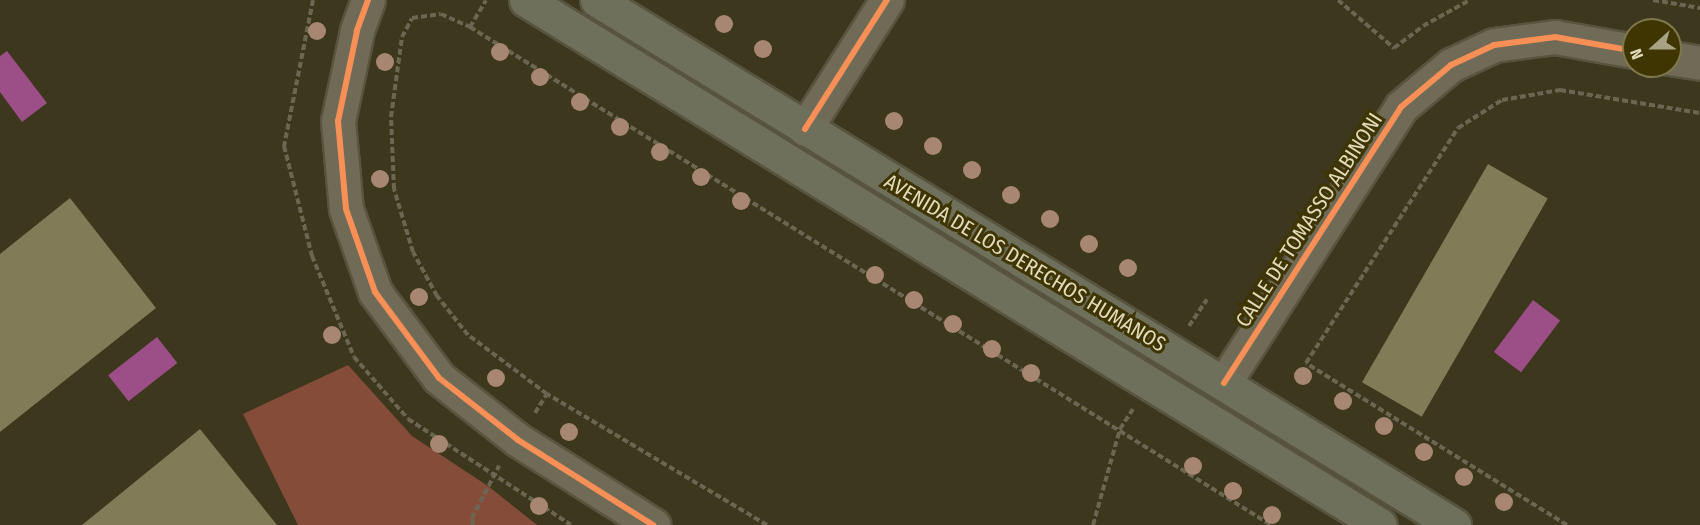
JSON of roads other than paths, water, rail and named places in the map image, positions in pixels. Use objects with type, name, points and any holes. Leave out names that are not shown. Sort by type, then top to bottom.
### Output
[{"type":"main road","name":"AVENIDA DE LOS DERECHOS HUMANOS","points":[[526,0],[1380,525]]},
{"type":"main road","name":"AVENIDA DE LOS DERECHOS HUMANOS","points":[[597,0],[1454,525]]},
{"type":"street","points":[[368,0],[357,31],[338,121],[346,209],[375,292],[439,378],[518,440],[653,525]]},
{"type":"street","points":[[805,129],[887,0]]},
{"type":"street","name":"CALLE DE TOMASSO ALBINONI","points":[[1224,382],[1401,107],[1451,65],[1494,45],[1554,37],[1622,49]]},
{"type":"street","points":[[1682,60],[1700,63]]}]
